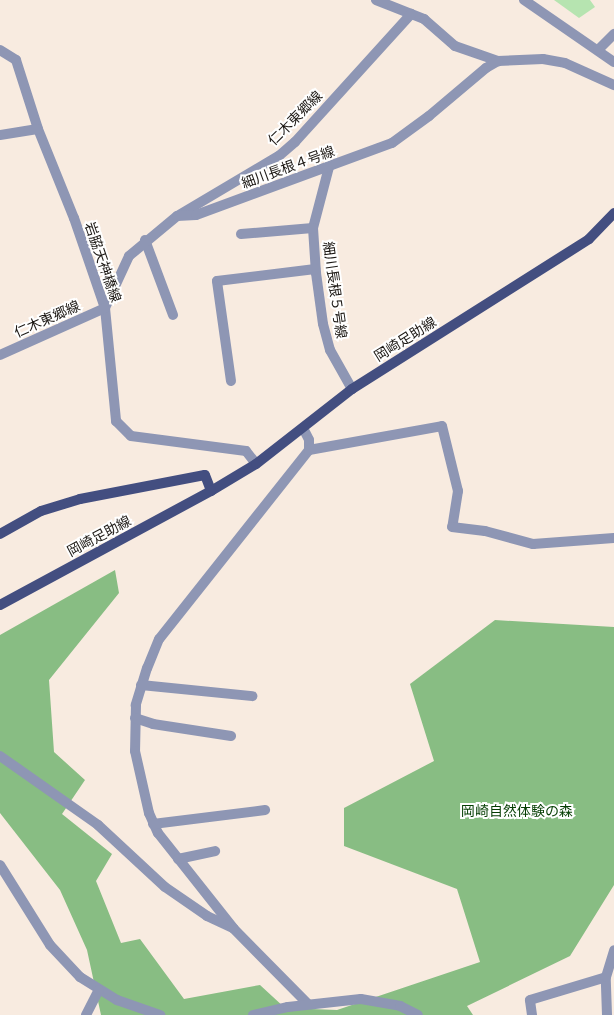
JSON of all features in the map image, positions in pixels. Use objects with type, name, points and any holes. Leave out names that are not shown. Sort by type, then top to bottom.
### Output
[{"type":"main road","name":"岡崎足助線","points":[[0,606],[256,464],[352,389],[589,239],[614,213]]},
{"type":"main road","points":[[0,534],[41,511],[80,499],[205,475],[211,490]]},
{"type":"street","points":[[376,0],[424,19],[455,46],[498,61],[543,59],[565,63],[614,85]]},
{"type":"street","points":[[524,0],[614,62]]},
{"type":"street","name":"仁木東郷線","points":[[177,216],[280,155],[295,142],[411,14]]},
{"type":"street","points":[[598,50],[614,34]]},
{"type":"street","name":"岩脇天神橋線","points":[[0,50],[16,60],[38,129],[74,218],[105,308],[116,421],[132,436],[246,451],[256,464]]},
{"type":"street","name":"細川長根４号線","points":[[177,216],[196,215],[329,167],[401,138],[486,68],[498,61]]},
{"type":"street","points":[[0,135],[38,129]]},
{"type":"street","name":"細川長根５号線","points":[[329,167],[313,228],[316,269],[323,324],[330,350],[352,389]]},
{"type":"street","points":[[105,308],[129,256],[145,240],[177,216]]},
{"type":"street","points":[[241,234],[313,228]]},
{"type":"street","points":[[145,240],[174,315]]},
{"type":"street","points":[[231,381],[217,281],[316,269]]},
{"type":"street","name":"仁木東郷線","points":[[0,355],[105,308]]},
{"type":"street","points":[[309,450],[442,426],[458,491],[452,527],[485,532],[533,544],[614,538]]},
{"type":"street","points":[[303,428],[309,440],[309,450],[159,639],[141,685],[135,718],[135,751],[153,824],[178,859],[234,929],[308,1004]]},
{"type":"street","points":[[141,685],[252,696]]},
{"type":"street","points":[[135,718],[153,724],[231,736]]},
{"type":"street","points":[[0,756],[98,825],[165,887],[207,916],[234,929]]},
{"type":"street","points":[[153,824],[265,810]]},
{"type":"street","points":[[178,859],[215,851]]},
{"type":"street","points":[[0,866],[50,945],[80,977],[117,1000],[160,1015]]},
{"type":"street","points":[[607,1015],[606,977],[614,950]]},
{"type":"street","points":[[532,1015],[530,1000],[606,977]]},
{"type":"street","points":[[86,1015],[100,990]]},
{"type":"street","points":[[253,1015],[308,1004],[361,999],[400,1006],[418,1015]]},
{"type":"green space","points":[[554,0],[590,0],[595,7],[579,18]]},
{"type":"green space","name":"岡崎自然体験の森","points":[[115,570],[119,593],[49,680],[54,752],[85,780],[62,814],[112,854],[96,881],[121,943],[140,939],[184,999],[260,985],[285,1008],[337,1010],[480,962],[457,889],[344,846],[344,808],[434,761],[410,684],[495,620],[614,627],[614,885],[570,956],[467,1006],[473,1015],[101,1015],[87,950],[60,890],[0,813],[0,635]]}]
